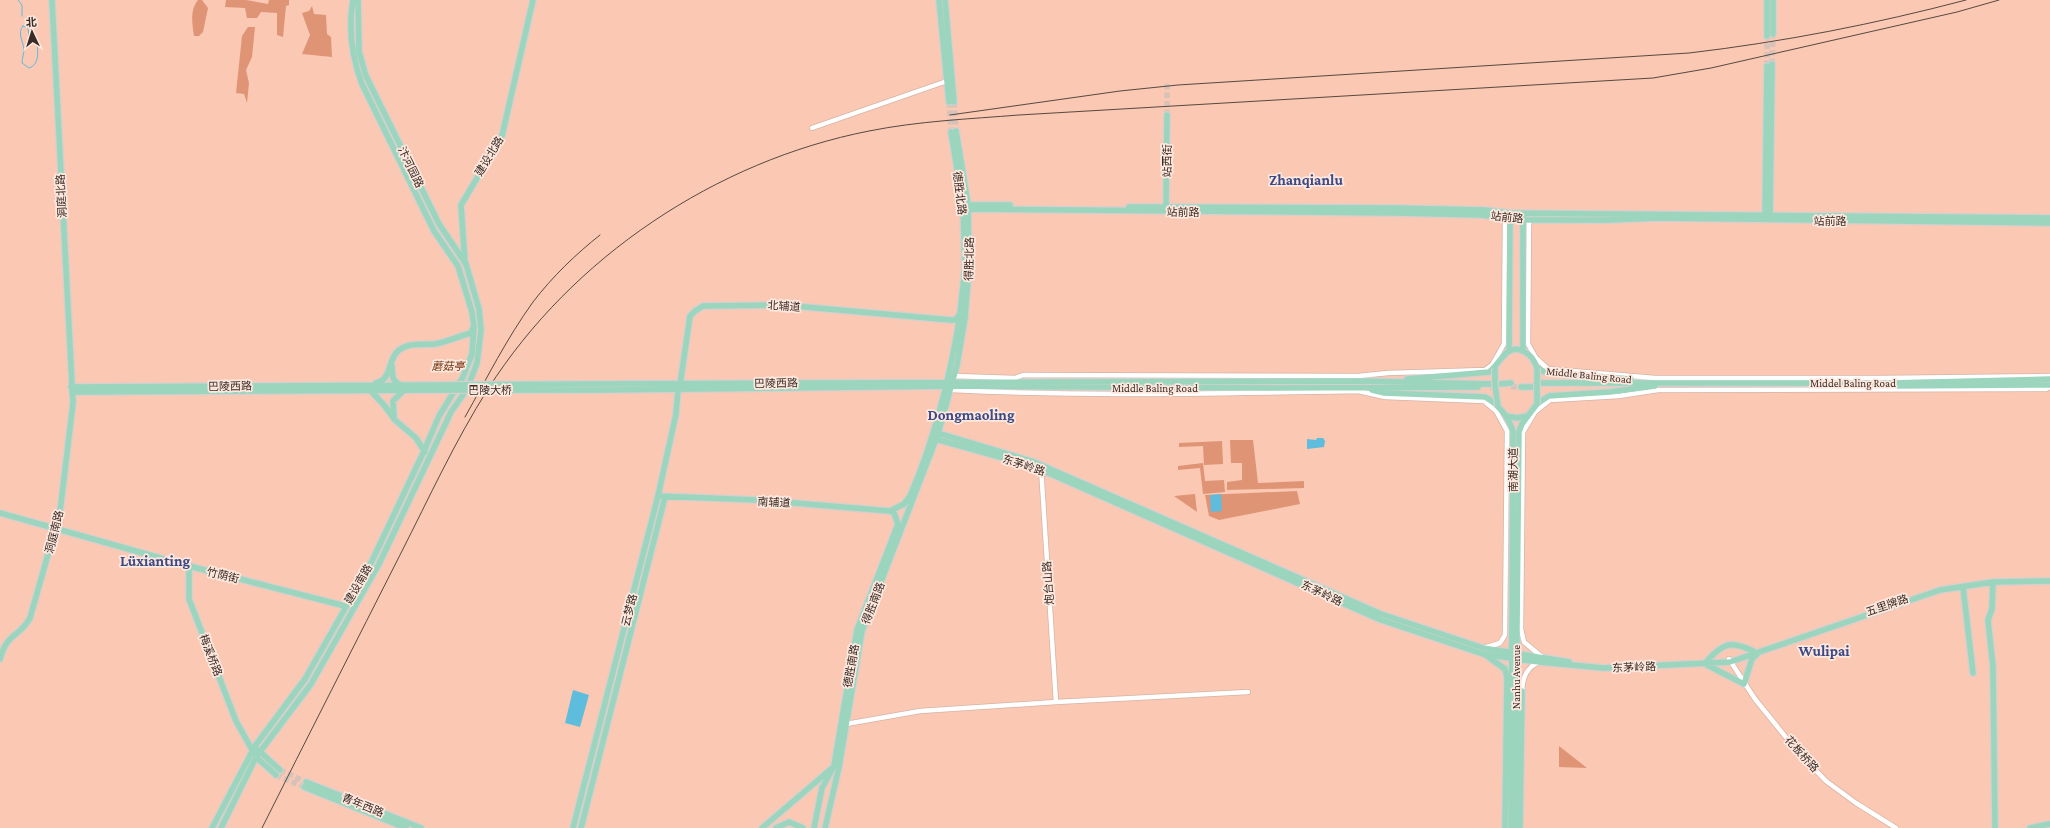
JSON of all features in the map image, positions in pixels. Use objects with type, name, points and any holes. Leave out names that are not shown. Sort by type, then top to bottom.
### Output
[{"type":"main road","name":"洞庭北路","points":[[53,0],[73,389]]},
{"type":"main road","name":"汴河园路","points":[[353,0],[350,28],[352,49],[362,84],[434,231],[458,266],[472,312],[474,327]]},
{"type":"main road","name":"汴河园路","points":[[358,0],[359,52],[366,76],[439,224],[466,264],[479,309],[482,330]]},
{"type":"main road","name":"建设北路","points":[[466,264],[461,205],[504,132],[533,0]]},
{"type":"main road","points":[[939,0],[947,81],[951,102],[945,0]]},
{"type":"main road","points":[[1767,0],[1767,36]]},
{"type":"main road","points":[[1773,0],[1773,34]]},
{"type":"main road","points":[[1768,218],[1769,65]]},
{"type":"main road","name":"站西街","points":[[1166,208],[1167,115]]},
{"type":"main road","name":"得胜北路","points":[[951,384],[958,365],[966,307],[969,267],[966,207],[954,132]]},
{"type":"main road","name":"站前路","points":[[966,207],[1484,215],[1526,220],[1656,218],[2050,218]]},
{"type":"main road","name":"站前路","points":[[966,207],[1395,208],[1484,210],[1510,213],[2050,223]]},
{"type":"main road","name":"德胜北路","points":[[960,314],[965,267],[966,207]]},
{"type":"main road","points":[[1509,350],[1508,219],[1510,213]]},
{"type":"main road","points":[[1498,407],[1495,385],[1495,368],[1502,356],[1509,350],[1516,349],[1523,351],[1526,220],[1523,213]]},
{"type":"main road","name":"北辅道","points":[[679,387],[690,316],[703,306],[783,305],[951,320]]},
{"type":"main road","points":[[962,338],[951,320],[955,320],[966,307]]},
{"type":"main road","name":"得胜南路","points":[[825,828],[846,724],[862,631],[935,436],[951,384],[960,314]]},
{"type":"main road","points":[[432,455],[424,451],[416,438],[395,420],[369,387],[382,381],[388,374],[393,356],[400,349],[413,344],[436,344],[471,333],[474,327]]},
{"type":"main road","name":"建设南路","points":[[212,828],[253,749],[305,678],[372,561],[424,451],[438,416],[463,377],[472,354],[474,327]]},
{"type":"main road","name":"建设南路","points":[[222,828],[257,755],[311,684],[380,564],[451,412],[467,389],[477,363],[482,330]]},
{"type":"main road","name":"Middle Baling Road","points":[[1523,351],[1532,358],[1537,368],[1550,373],[1608,377],[1655,384]]},
{"type":"main road","points":[[393,356],[393,378],[403,389],[393,401],[395,420]]},
{"type":"main road","name":"Middle Baling Road","points":[[1358,381],[1483,374],[1495,368]]},
{"type":"main road","points":[[1537,368],[1537,404]]},
{"type":"main road","name":"Middel Baling Road","points":[[1655,384],[1890,383],[2050,379]]},
{"type":"main road","name":"Middle Baling Road","points":[[1179,381],[1358,381],[1490,385],[1358,388],[951,384],[1179,381]]},
{"type":"main road","name":"巴陵西路","points":[[599,387],[951,384]]},
{"type":"main road","name":"Middle Baling Road","points":[[1540,385],[1655,384]]},
{"type":"main road","name":"Middle Baling Road","points":[[1515,525],[1519,432],[1537,404],[1549,396],[1610,392],[1655,384]]},
{"type":"main road","name":"Middel Baling Road","points":[[1655,384],[2050,386]]},
{"type":"main road","name":"巴陵西路","points":[[73,389],[369,387],[388,385]]},
{"type":"main road","name":"巴陵大桥","points":[[388,385],[403,389]]},
{"type":"main road","points":[[1498,385],[1511,385]]},
{"type":"main road","name":"Middle Baling Road","points":[[1521,385],[1533,385]]},
{"type":"main road","name":"巴陵西路","points":[[369,387],[382,390]]},
{"type":"main road","name":"巴陵大桥","points":[[382,390],[599,387]]},
{"type":"main road","name":"云梦路","points":[[573,828],[658,496],[676,414],[679,387]]},
{"type":"main road","name":"Middle Baling Road","points":[[1358,388],[1384,393],[1485,398],[1498,407],[1506,416]]},
{"type":"main road","name":"洞庭南路","points":[[0,659],[7,641],[22,629],[30,618],[56,528],[61,505],[73,389]]},
{"type":"main road","points":[[1506,416],[1517,418],[1528,416]]},
{"type":"main road","name":"南湖大道","points":[[1506,416],[1513,432],[1515,525]]},
{"type":"main road","name":"得胜南路","points":[[890,511],[904,504],[910,496],[935,436]]},
{"type":"main road","name":"东茅岭路","points":[[935,436],[1041,467],[1382,614],[1483,651],[1539,662],[1604,668],[1707,663],[1729,660]]},
{"type":"main road","name":"南辅道","points":[[658,496],[766,501],[890,511]]},
{"type":"main road","points":[[581,828],[664,497]]},
{"type":"main road","name":"德胜南路","points":[[814,828],[822,788],[834,766],[857,630],[898,524],[894,513],[890,511]]},
{"type":"main road","name":"竹荫街","points":[[0,514],[56,528],[189,566],[345,606]]},
{"type":"main road","name":"Nanhu Avenue","points":[[1511,828],[1515,525]]},
{"type":"main road","name":"梅溪桥路","points":[[189,566],[189,599],[236,721],[253,749]]},
{"type":"main road","name":"五里牌路","points":[[1755,652],[1939,587],[1993,578],[2050,577]]},
{"type":"main road","name":"五里牌路","points":[[1729,660],[1940,590],[1993,582],[2050,581]]},
{"type":"main road","points":[[1993,582],[1992,609],[1988,620],[1993,667],[1996,828]]},
{"type":"main road","points":[[1963,587],[1974,673]]},
{"type":"main road","points":[[1738,644],[1755,652],[1744,684],[1707,663],[1720,647],[1738,644]]},
{"type":"main road","points":[[1483,651],[1505,669],[1507,677],[1505,828]]},
{"type":"main road","name":"东茅岭路","points":[[1514,656],[1546,658],[1585,665],[1604,666],[1707,663]]},
{"type":"main road","name":"Nanhu Avenue","points":[[1514,656],[1515,828]]},
{"type":"main road","points":[[1520,828],[1522,690]]},
{"type":"main road","points":[[253,749],[276,775]]},
{"type":"main road","points":[[257,755],[280,770]]},
{"type":"main road","points":[[762,828],[834,766]]},
{"type":"main road","name":"青年西路","points":[[406,828],[305,784],[421,828]]},
{"type":"main road","points":[[776,828],[789,822],[803,828]]},
{"type":"main road","points":[[2030,828],[2050,824]]},
{"type":"street","points":[[812,128],[947,81]]},
{"type":"street","points":[[958,365],[962,374],[971,377],[1358,376],[1388,373],[1485,370],[1492,364],[1504,344],[1508,219]]},
{"type":"street","points":[[1526,220],[1528,344],[1536,358],[1548,369],[1619,373],[1655,378],[2050,376]]},
{"type":"street","points":[[1173,376],[1179,381]]},
{"type":"street","points":[[1203,376],[1214,381]]},
{"type":"street","points":[[951,384],[971,377]]},
{"type":"street","points":[[951,384],[999,392],[1122,394],[1358,392],[1385,397],[1484,402],[1496,411],[1508,431],[1508,463],[1505,636],[1500,642],[1483,651]]},
{"type":"street","points":[[1546,658],[1537,654],[1528,646],[1522,636],[1523,432],[1535,412],[1550,400],[1619,396],[1658,390],[1875,391],[2046,389],[2050,386]]},
{"type":"street","name":"炮台山路","points":[[1041,467],[1056,702]]},
{"type":"street","name":"花板桥路","points":[[1729,660],[1744,684],[1797,751],[1826,781],[1856,803],[1896,828]]},
{"type":"street","points":[[1522,690],[1525,675],[1532,665],[1539,662]]},
{"type":"street","points":[[846,724],[920,711],[1248,692]]},
{"type":"green space","name":"蘑菇亭","points":[[0,0],[2050,0],[2050,828],[0,828]]},
{"type":"shaded area","points":[[198,0],[202,0],[208,8],[203,32],[199,36],[194,36],[192,22],[193,12],[195,4]]},
{"type":"shaded area","points":[[226,0],[246,0],[268,4],[269,0],[289,0],[289,5],[286,6],[283,37],[277,35],[277,13],[261,12],[257,18],[247,18],[245,8],[225,7]]},
{"type":"shaded area","points":[[312,6],[314,14],[326,15],[327,34],[331,37],[332,57],[302,54],[310,35],[302,13],[309,11]]},
{"type":"shaded area","points":[[248,27],[255,27],[252,57],[246,70],[249,83],[247,103],[244,94],[236,93],[242,36]]},
{"type":"shaded area","points":[[1230,440],[1253,440],[1258,483],[1304,481],[1304,488],[1227,490],[1227,482],[1242,480],[1242,463],[1231,463]]},
{"type":"shaded area","points":[[1222,441],[1223,464],[1204,465],[1203,446],[1179,447],[1179,443]]},
{"type":"shaded area","points":[[1203,463],[1205,481],[1224,480],[1225,492],[1203,494],[1200,468],[1178,470],[1178,466]]},
{"type":"shaded area","points":[[1297,491],[1300,504],[1219,520],[1209,516],[1205,495]]},
{"type":"shaded area","points":[[1195,494],[1197,512],[1174,496]]},
{"type":"shaded area","points":[[1559,746],[1587,768],[1559,767]]},
{"type":"water","points":[[1317,438],[1323,438],[1325,441],[1324,447],[1307,449],[1307,439],[1316,440]]},
{"type":"water","points":[[1221,494],[1222,511],[1211,512],[1210,495]]},
{"type":"water","points":[[573,690],[589,695],[580,727],[565,723]]},
{"type":"waterway","points":[[18,0],[22,5],[22,16]]},
{"type":"waterway","points":[[23,26],[28,28],[29,36],[37,40],[37,60],[33,66],[29,68],[22,63],[24,49],[20,31],[23,26]]},
{"type":"tunnel","points":[[1772,64],[1773,34]]},
{"type":"tunnel","points":[[1767,36],[1767,66]]},
{"type":"tunnel","points":[[1167,82],[1167,115]]},
{"type":"tunnel","points":[[949,102],[951,132]]},
{"type":"tunnel","points":[[954,102],[956,131]]},
{"type":"tunnel","points":[[1490,387],[1498,387]]},
{"type":"tunnel","points":[[1511,387],[1521,387]]},
{"type":"tunnel","points":[[280,770],[306,782]]},
{"type":"tunnel","points":[[276,775],[304,787]]},
{"type":"railway","points":[[950,115],[1120,91],[1178,85],[1689,53],[1794,38],[1898,17],[1966,0]]},
{"type":"railway","points":[[262,828],[453,449],[488,389],[522,341],[561,297],[605,257],[653,222],[703,191],[757,165],[812,145],[869,131],[944,121],[1019,115],[1653,78],[1711,68],[1957,12],[1999,0]]},
{"type":"railway","points":[[465,417],[506,344],[533,302],[565,266],[600,235]]},
{"type":"district","name":"Zhanqianlu","points":[[1306,180]]},
{"type":"district","name":"Dongmaoling","points":[[971,415]]},
{"type":"district","name":"Lüxianting","points":[[155,561]]},
{"type":"district","name":"Wulipai","points":[[1824,651]]}]
